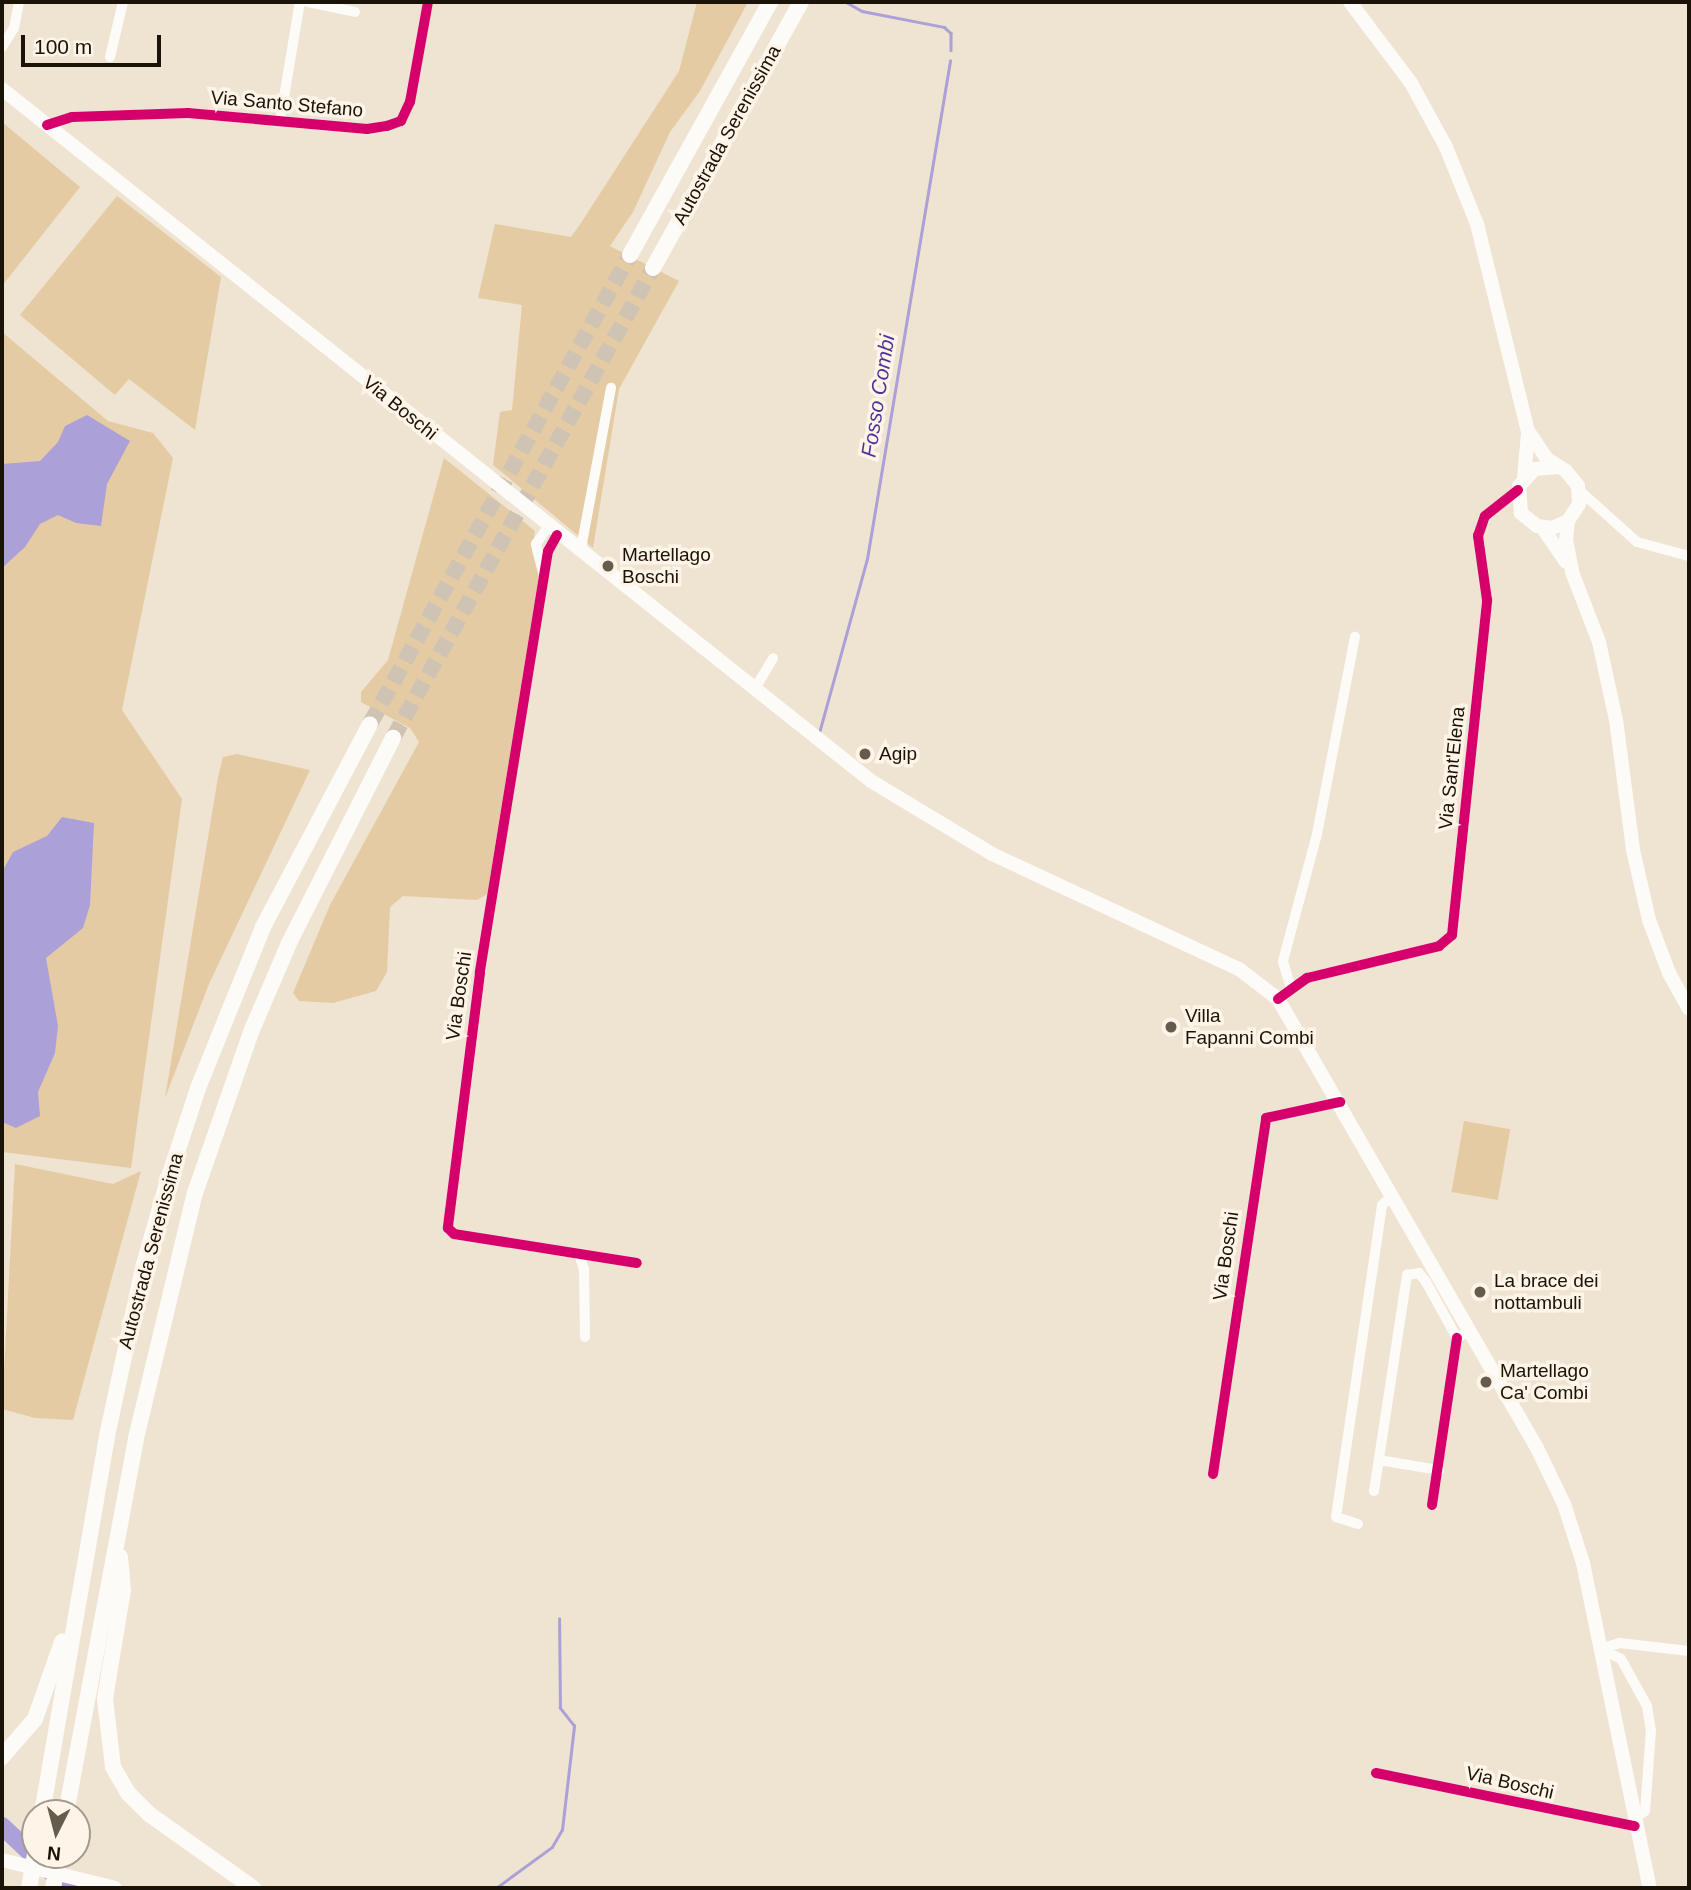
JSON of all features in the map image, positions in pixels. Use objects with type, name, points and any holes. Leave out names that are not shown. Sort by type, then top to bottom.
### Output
[{"type":"highway","name":"Autostrada Serenissima","points":[[630,255],[770,2]]},
{"type":"highway","name":"Autostrada Serenissima","points":[[653,268],[801,2]]},
{"type":"highway","name":"Autostrada Serenissima","points":[[44,1799],[89,1531],[143,1268],[198,1088],[263,927],[370,724]]},
{"type":"highway","name":"Autostrada Serenissima","points":[[69,1799],[118,1537],[170,1284],[223,1106],[290,941],[393,738]]},
{"type":"highway","points":[[2,1756],[27,1730],[46,1696],[89,1531]]},
{"type":"highway","points":[[118,1537],[123,1590],[105,1699],[113,1767],[128,1793],[149,1814],[253,1888]]},
{"type":"highway","points":[[53,1888],[56,1869]]},
{"type":"main road","points":[[1350,2],[1411,83],[1446,147],[1478,224],[1528,431],[1541,453],[1573,477],[1579,490],[1565,534],[1572,572],[1600,642],[1649,920],[1668,973],[1689,1009]]},
{"type":"main road","name":"Via Boschi","points":[[2,89],[552,531],[871,781],[937,825],[1235,967],[1278,999],[1393,1195],[1463,1334],[1564,1504],[1579,1548],[1634,1823],[1650,1888]]},
{"type":"main road","points":[[1528,431],[1521,484],[1521,513],[1542,527],[1572,572]]},
{"type":"main road","points":[[1521,484],[1539,467],[1558,467]]},
{"type":"main road","points":[[1542,527],[1571,518]]},
{"type":"main road","points":[[2,1860],[115,1888]]},
{"type":"street","points":[[3,43],[15,28],[19,2]]},
{"type":"street","points":[[110,57],[123,2]]},
{"type":"street","points":[[280,121],[300,2]]},
{"type":"street","points":[[307,2],[355,12]]},
{"type":"street","name":"Via Santo Stefano","points":[[47,125],[72,117],[122,113],[188,113],[367,129],[401,121],[410,102],[428,2]]},
{"type":"street","points":[[577,550],[582,543],[611,388]]},
{"type":"street","points":[[1492,510],[1521,484]]},
{"type":"street","points":[[1579,490],[1637,542],[1689,556]]},
{"type":"street","points":[[1492,510],[1509,508],[1521,513]]},
{"type":"street","points":[[1571,518],[1588,509],[1606,515]]},
{"type":"street","name":"Via Sant'Elena","points":[[1291,988],[1307,978],[1439,946],[1452,934],[1487,600],[1478,536],[1483,519],[1492,510]]},
{"type":"street","name":"Via Boschi","points":[[552,531],[473,1018],[465,1121],[448,1228],[454,1234],[567,1250],[580,1257],[637,1263]]},
{"type":"street","points":[[1278,999],[1291,988],[1283,961],[1317,834],[1355,637]]},
{"type":"street","points":[[754,690],[773,659]]},
{"type":"street","name":"Via Boschi","points":[[1213,1474],[1266,1118],[1340,1102]]},
{"type":"street","points":[[1359,1524],[1336,1517],[1382,1205],[1393,1195]]},
{"type":"street","points":[[580,1257],[584,1269],[585,1337]]},
{"type":"street","name":"Via Boschi","points":[[1374,1490],[1407,1275],[1419,1273],[1463,1334]]},
{"type":"street","points":[[1432,1505],[1463,1334]]},
{"type":"street","points":[[1379,1460],[1438,1470]]},
{"type":"street","points":[[1600,1649],[1620,1643],[1689,1651]]},
{"type":"street","points":[[1600,1649],[1621,1659],[1647,1706],[1651,1730],[1645,1811],[1634,1823]]},
{"type":"street","name":"Via Boschi","points":[[1376,1773],[1634,1823]]},
{"type":"shaded area","points":[[697,2],[748,2],[700,91],[670,132],[633,212],[610,246],[679,281],[619,389],[593,548],[493,465],[500,412],[512,410],[522,305],[478,298],[495,224],[571,237],[679,71]]},
{"type":"shaded area","points":[[2,122],[80,187],[2,286]]},
{"type":"shaded area","points":[[117,196],[221,277],[195,430],[129,379],[115,395],[20,315]]},
{"type":"shaded area","points":[[2,332],[108,421],[153,433],[173,458],[122,710],[182,799],[131,1168],[2,1152]]},
{"type":"shaded area","points":[[87,415],[130,441],[107,484],[101,526],[76,523],[58,515],[40,524],[25,547],[2,568],[2,464],[40,461],[58,442],[65,426]]},
{"type":"shaded area","points":[[444,458],[535,531],[532,551],[539,578],[489,893],[477,900],[403,896],[390,907],[387,972],[376,991],[333,1003],[299,1001],[293,993],[330,905],[419,742],[410,728],[361,702],[361,692],[388,660]]},
{"type":"shaded area","points":[[237,754],[310,770],[209,984],[165,1098],[218,777],[223,757]]},
{"type":"shaded area","points":[[62,817],[94,823],[90,905],[83,928],[46,958],[58,1026],[55,1053],[38,1092],[40,1116],[16,1128],[2,1122],[2,872],[13,852],[47,836]]},
{"type":"shaded area","points":[[1464,1121],[1510,1129],[1498,1200],[1451,1192]]},
{"type":"shaded area","points":[[15,1164],[113,1184],[141,1171],[73,1420],[35,1418],[2,1409]]},
{"type":"waterway","name":"Fosso Combi","points":[[846,2],[862,11],[944,27],[951,33],[951,50]]},
{"type":"waterway","name":"Fosso Combi","points":[[819,733],[867,559],[950,61]]},
{"type":"waterway","points":[[496,1888],[552,1847],[562,1830],[574,1726],[560,1708],[559,1619]]},
{"type":"waterway","points":[[2,1826],[68,1888]]},
{"type":"waterway","points":[[448,1888],[477,1888]]},
{"type":"tunnel","points":[[370,724],[630,255]]},
{"type":"tunnel","points":[[393,738],[653,268]]},
{"type":"cycle path","points":[[47,125],[72,117],[188,113],[367,129],[387,126],[401,121],[410,102],[428,2]]},
{"type":"cycle path","points":[[1278,999],[1307,978],[1439,946],[1452,935],[1487,600],[1478,536],[1485,516],[1518,490]]},
{"type":"cycle path","points":[[557,535],[548,551],[480,973],[448,1228],[454,1234],[637,1263]]},
{"type":"cycle path","points":[[1213,1474],[1266,1118],[1340,1102]]},
{"type":"cycle path","points":[[1432,1505],[1457,1338]]},
{"type":"cycle path","points":[[1376,1773],[1635,1826]]},
{"type":"place","name":"Martellago Boschi","points":[[608,566]]},
{"type":"place","name":"Agip","points":[[865,754]]},
{"type":"place","name":"Villa Fapanni Combi","points":[[1171,1027]]},
{"type":"place","name":"La brace dei nottambuli","points":[[1480,1292]]},
{"type":"place","name":"Martellago Ca' Combi","points":[[1486,1382]]}]
